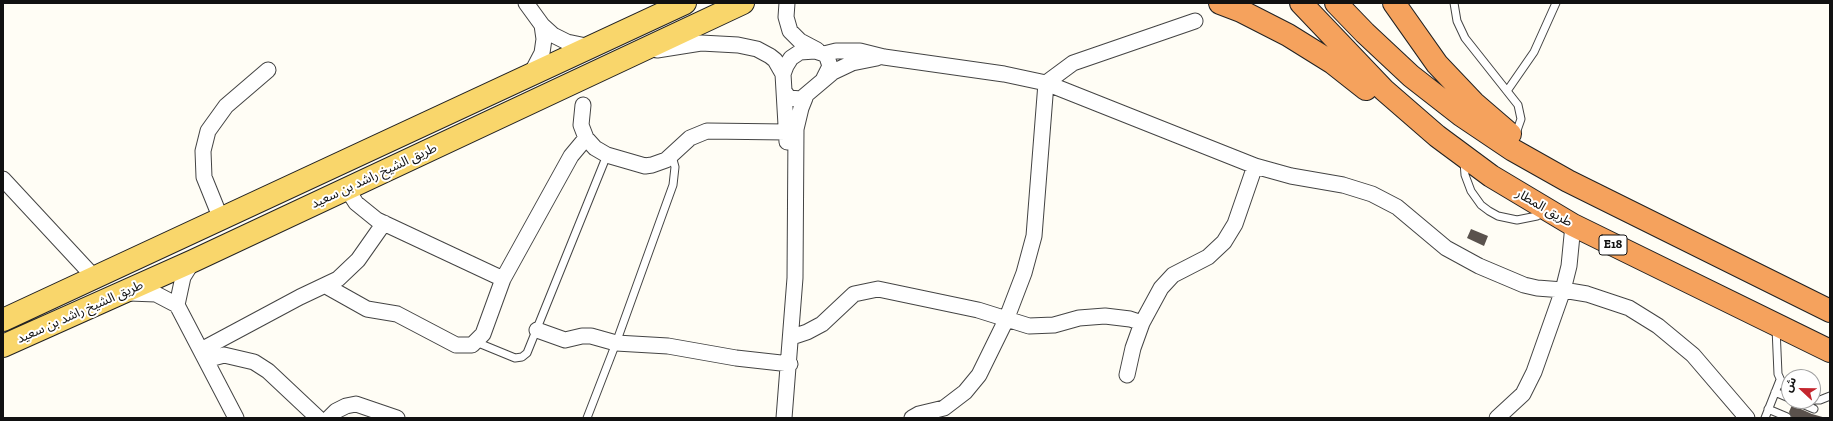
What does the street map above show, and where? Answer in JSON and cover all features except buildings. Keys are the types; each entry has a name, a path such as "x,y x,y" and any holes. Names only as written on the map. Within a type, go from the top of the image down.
{"highway":[{"path":"1220,3 1241,11 1288,35 1381,98 1410,114"},
{"name":"طريق المطار","path":"1301,3 1359,66 1410,114 1465,157 1546,210 1573,225 1830,351"},
{"path":"1336,3 1388,55 1442,100 1506,146 1568,181 1830,311"},
{"path":"1394,3 1421,43 1455,84 1514,138 1568,181"}],"main road":[{"name":"طريق الشيخ راشد بن سعيد","path":"3,320 685,3"},
{"name":"طريق الشيخ راشد بن سعيد","path":"3,346 193,261 743,3"}],"street":[{"path":"526,3 542,24 560,39 591,47"},
{"path":"784,418 792,337 796,250 794,194 796,129 805,98 824,78 830,66 827,57 800,41 790,31 786,17 787,3"},
{"path":"912,418 918,414 944,408 965,392 979,375 1006,320 1024,273 1034,236 1046,83 1073,63 1196,21"},
{"path":"529,76 542,53 544,39 542,24"},
{"path":"634,54 701,43 738,45 758,49 770,56 775,60 783,74"},
{"path":"794,194 786,132 783,74 788,62 795,54 805,50 822,53 836,51 860,51 884,57 1004,74 1046,83 1256,166 1291,176 1343,185 1372,194 1397,207 1441,244 1479,266 1524,285 1586,294 1629,308 1658,326 1693,356 1747,418"},
{"path":"824,78 852,63 884,57"},
{"path":"221,219 204,177 203,151 208,131 226,106 268,70"},
{"path":"784,91 793,99 805,98"},
{"path":"583,105 581,125 586,138 595,148 606,155 645,166 659,163 672,156 690,138 707,131 786,132"},
{"path":"326,286 366,309 397,314 456,345 466,346 476,342 485,329 504,279 571,156 586,138"},
{"path":"1127,375 1133,348 1142,322 1153,301 1167,281 1181,270 1208,257 1230,234 1256,166"},
{"path":"3,179 94,278"},
{"path":"347,189 363,209 384,223 504,279"},
{"path":"203,355 304,295 326,286 343,275 358,260 384,223"},
{"path":"1497,418 1523,394 1534,372 1564,290 1569,266 1573,225"},
{"path":"177,305 184,277 193,261"},
{"path":"792,337 815,329 847,299 854,294 870,289 886,289 978,310 1029,326 1042,327 1092,316 1118,317 1142,322"},
{"path":"123,293 156,294 177,305 236,418"},
{"path":"537,330 561,339 591,336 616,343 668,346 736,358 790,364"},
{"path":"203,355 224,355 254,362 268,371 318,418"},
{"path":"329,418 336,411 346,406 356,404 397,418"}],"lane":[{"path":"1454,3 1457,21 1465,38 1514,99 1520,112 1520,125 1514,138"},
{"path":"1507,91 1534,52 1556,3"},
{"path":"476,342 486,348 518,358 527,353 606,155"},
{"path":"587,418 616,343 672,185 675,167 672,156"},
{"path":"1465,157 1465,175 1471,192 1481,205 1489,211 1498,216 1517,220 1536,216 1546,210"},
{"path":"1765,418 1780,380 1778,374 1776,324"},
{"path":"1775,392 1781,395"},
{"path":"1768,409 1787,417"}]}
